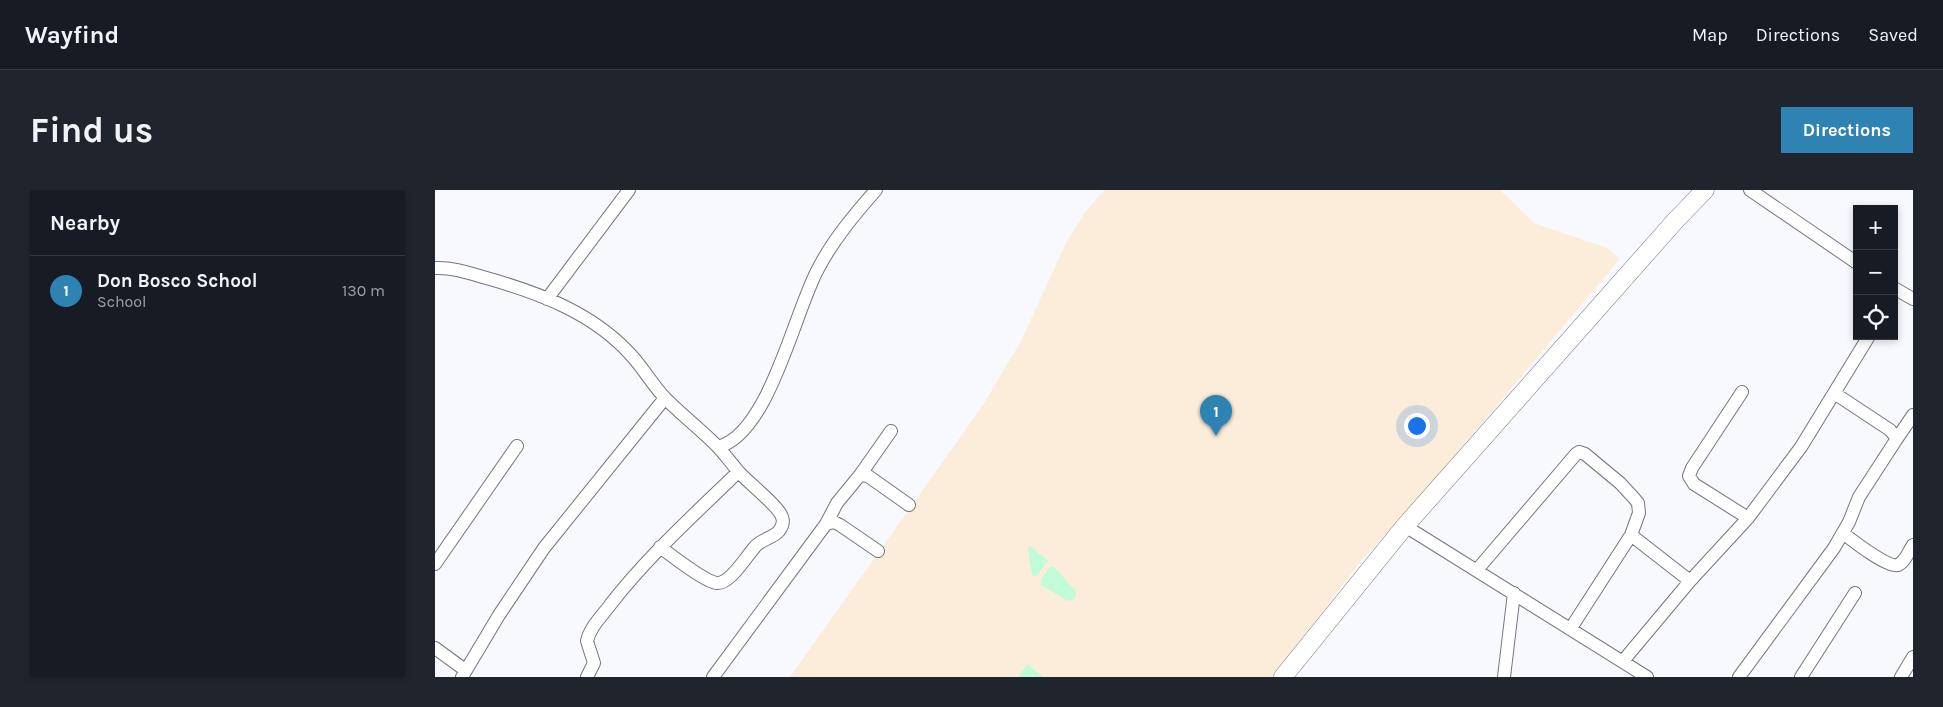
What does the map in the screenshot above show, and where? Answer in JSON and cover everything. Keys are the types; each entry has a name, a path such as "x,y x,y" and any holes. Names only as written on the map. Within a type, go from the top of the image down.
{"street":[{"path":"547,299 629,190"},
{"path":"717,447 725,445 740,434 767,397 787,348 802,303 817,270 848,222 876,190"},
{"path":"1283,677 1405,526 1669,228 1705,190"},
{"path":"1749,190 1853,260"},
{"path":"435,268 453,269 514,286 576,312 601,328 632,356 665,398 717,447 781,514 783,524 777,534 756,545 725,582 712,582 660,547"},
{"path":"1898,292 1913,299"},
{"path":"1623,661 1747,518 1801,447 1867,340"},
{"path":"1742,392 1692,468 1689,476 1694,484 1747,518"},
{"path":"1834,393 1890,430 1895,436 1895,440"},
{"path":"435,648 462,672 499,614 545,548 665,398"},
{"path":"1739,677 1843,534 1859,497 1913,415"},
{"path":"713,677 791,574 826,524 837,503 860,475 891,431"},
{"path":"435,564 517,446"},
{"path":"1477,570 1579,452 1585,454 1620,483 1638,503 1639,513 1631,535 1571,628"},
{"path":"587,677 594,663 587,641 589,635 622,589 660,547 739,472"},
{"path":"860,475 868,476 909,505"},
{"path":"826,524 834,522 840,525 878,551"},
{"path":"1405,526 1647,677"},
{"path":"1843,534 1881,560 1894,565 1898,565 1902,561 1913,545"},
{"path":"1631,535 1691,581"},
{"path":"1505,677 1513,593"},
{"path":"1801,677 1855,593"},
{"path":"1901,677 1913,657"}],"shaded area":[{"path":"1104,190 1500,190 1534,223 1607,248 1620,259 1444,468 1358,565 1273,677 790,677 983,405 1020,343 1067,241 1084,214"}],"green space":[{"path":"1030,546 1048,561 1036,577 1032,575 1028,548"},
{"path":"1050,567 1054,567 1075,590 1076,596 1073,600 1068,601 1041,585 1041,580"},
{"path":"1027,664 1043,677 1018,677"}],"place":[{"name":"Don Bosco School","path":"1216,436"}]}
